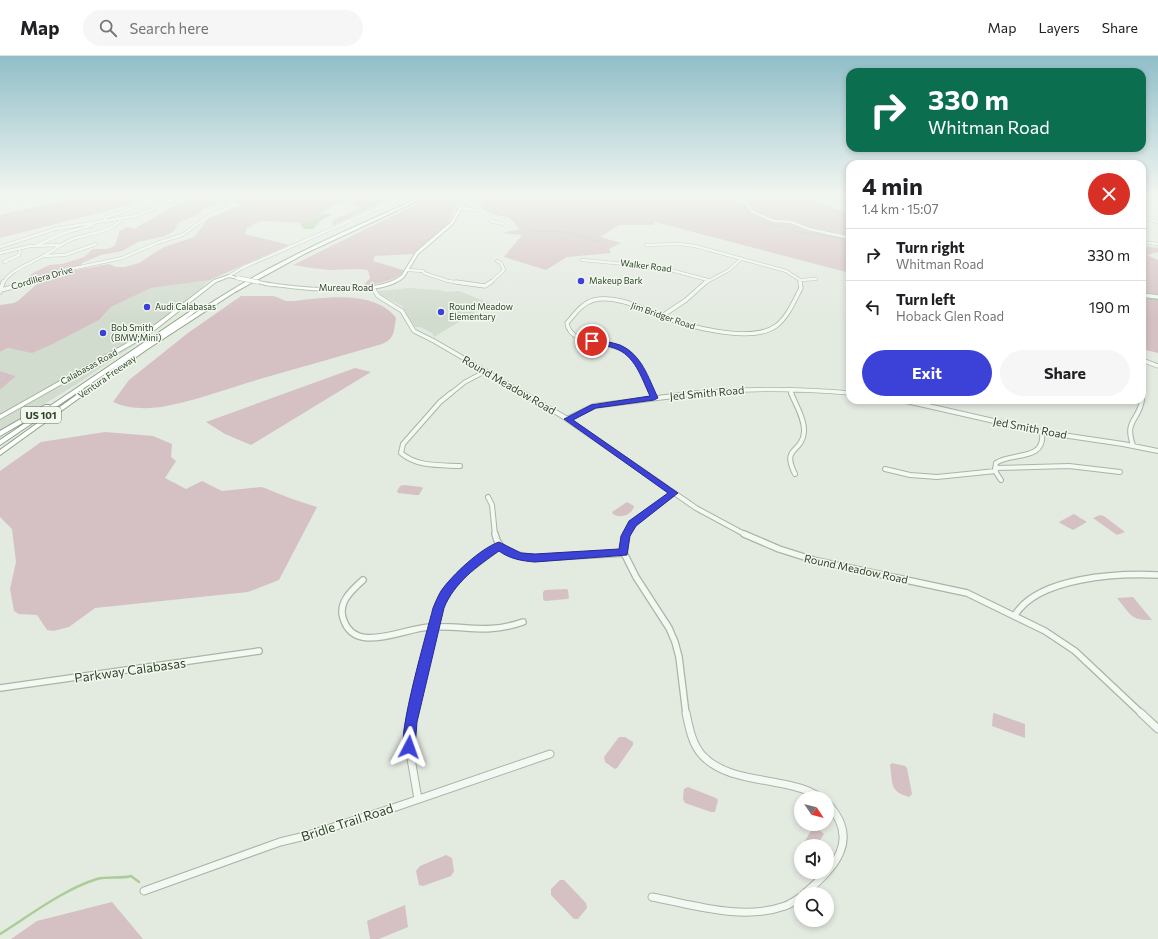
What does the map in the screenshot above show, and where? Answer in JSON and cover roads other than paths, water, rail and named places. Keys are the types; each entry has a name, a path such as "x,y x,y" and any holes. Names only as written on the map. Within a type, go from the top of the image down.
{"highway":[{"name":"Ventura Freeway","path":"0,443 196,309 249,277 332,236"},
{"name":"Ventura Freeway","path":"0,453 157,341 234,290 286,262 341,236"},
{"path":"0,434 64,395 82,386"}],"main road":[{"name":"Mureau Road","path":"229,276 294,287 373,288 402,278 408,270 414,256 437,236"},
{"name":"Calabasas Road","path":"0,418 145,335 208,285 221,278 229,276"}],"street":[{"path":"0,247 33,236"},
{"path":"35,246 55,236"},
{"path":"0,291 2,284 7,277 44,256 59,245 82,236"},
{"name":"Cordillera Drive","path":"0,291 28,284 66,270 113,261 178,236"},
{"name":"Calabasas Road","path":"229,276 242,268 315,236"},
{"path":"1146,242 1158,244"},
{"path":"44,256 65,255 96,244"},
{"path":"0,253 35,246 59,245"},
{"path":"646,245 690,245 786,271 800,280 816,279"},
{"path":"4,262 20,255 21,248"},
{"path":"662,316 686,300 708,280 726,272 741,259"},
{"name":"Walker Road","path":"582,260 660,266 708,280"},
{"path":"408,270 424,273 448,281 485,286 504,270 501,263 497,261"},
{"name":"Jim Bridger Road","path":"654,398 638,363 631,354 616,346 576,337 568,331 566,327 567,323 583,305 599,299 618,300 700,328 745,333 764,331 772,328 782,320 801,288 800,280"},
{"name":"Round Meadow Road","path":"373,288 378,296 402,311 414,332 432,340 568,419 674,493 724,525 787,552 847,569 954,590 982,599 1053,636 1075,651 1158,729"},
{"path":"1146,296 1158,297"},
{"path":"1146,362 1158,366"},
{"path":"460,466 413,462 402,453 403,444 444,398 465,382 486,371"},
{"name":"Jed Smith Road","path":"568,419 594,406 716,390 790,390 846,393"},
{"path":"790,390 804,427 804,434 789,458 789,464 795,474"},
{"name":"Jed Smith Road","path":"920,404 1042,432 1133,445 1158,451"},
{"path":"1133,445 1130,438 1130,423 1141,408 1142,404"},
{"path":"1001,480 995,469 996,463 1000,460 1038,450 1043,444 1042,432"},
{"path":"885,469 906,474 944,477 995,469 1069,466 1120,472"},
{"path":"674,493 632,524 625,536 624,552 676,643 688,721 692,737 700,753 709,762 726,770 807,791"},
{"path":"488,497 493,509 494,534 499,546 509,553 520,557 535,558 624,552"},
{"path":"418,799 408,736 438,608 444,595 454,582 481,558 499,546"},
{"path":"1015,615 1020,606 1032,597 1071,582 1092,576 1118,574 1158,575"},
{"path":"363,580 345,599 341,614 347,628 352,633 366,639 374,639 419,628 434,627 488,630 502,629 524,622"},
{"name":"Parkway Calabasas","path":"0,688 259,650"},
{"name":"Bridle Trail Road","path":"144,891 280,842 305,836 550,754"},
{"path":"811,887 826,873 840,856 843,846 843,833 840,822 834,812"},
{"path":"652,897 730,911 748,912 782,907 794,901"}],"waterway":[{"path":"581,236 602,242"},
{"path":"827,236 846,239"},
{"path":"1146,299 1158,300"},
{"path":"0,934 59,896 85,883 101,878 131,876 139,882"}],"place":[{"name":"Makeup Bark","path":"581,281"},
{"name":"Audi Calabasas","path":"147,307"},
{"name":"Round Meadow Elementary","path":"441,312"},
{"name":"Bob Smith (BMW;Mini)","path":"103,333"}]}
